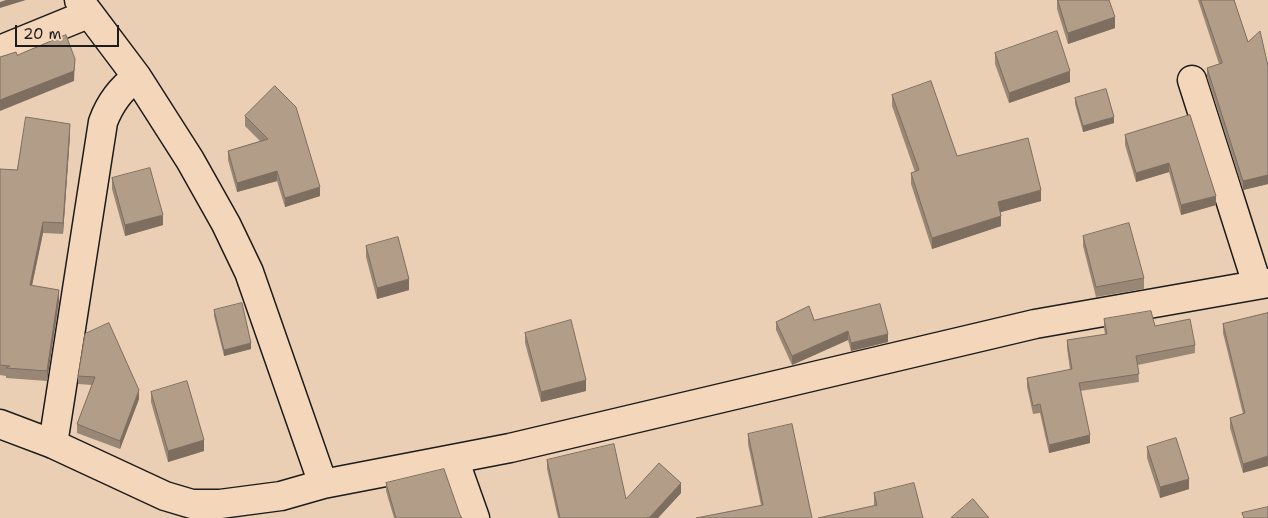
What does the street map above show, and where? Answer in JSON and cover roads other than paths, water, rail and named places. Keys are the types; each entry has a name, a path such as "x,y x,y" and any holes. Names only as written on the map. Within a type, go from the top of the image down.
{"street":[{"path":"0,50 84,7 137,77 190,160 226,224 249,272 322,484"},
{"path":"53,444 103,122 108,107 123,87 137,77"},
{"path":"0,424 53,444 165,496 192,504 220,504 282,496 322,484 520,445 1035,324 1263,284 1192,80"},
{"path":"454,459 475,518"}]}
